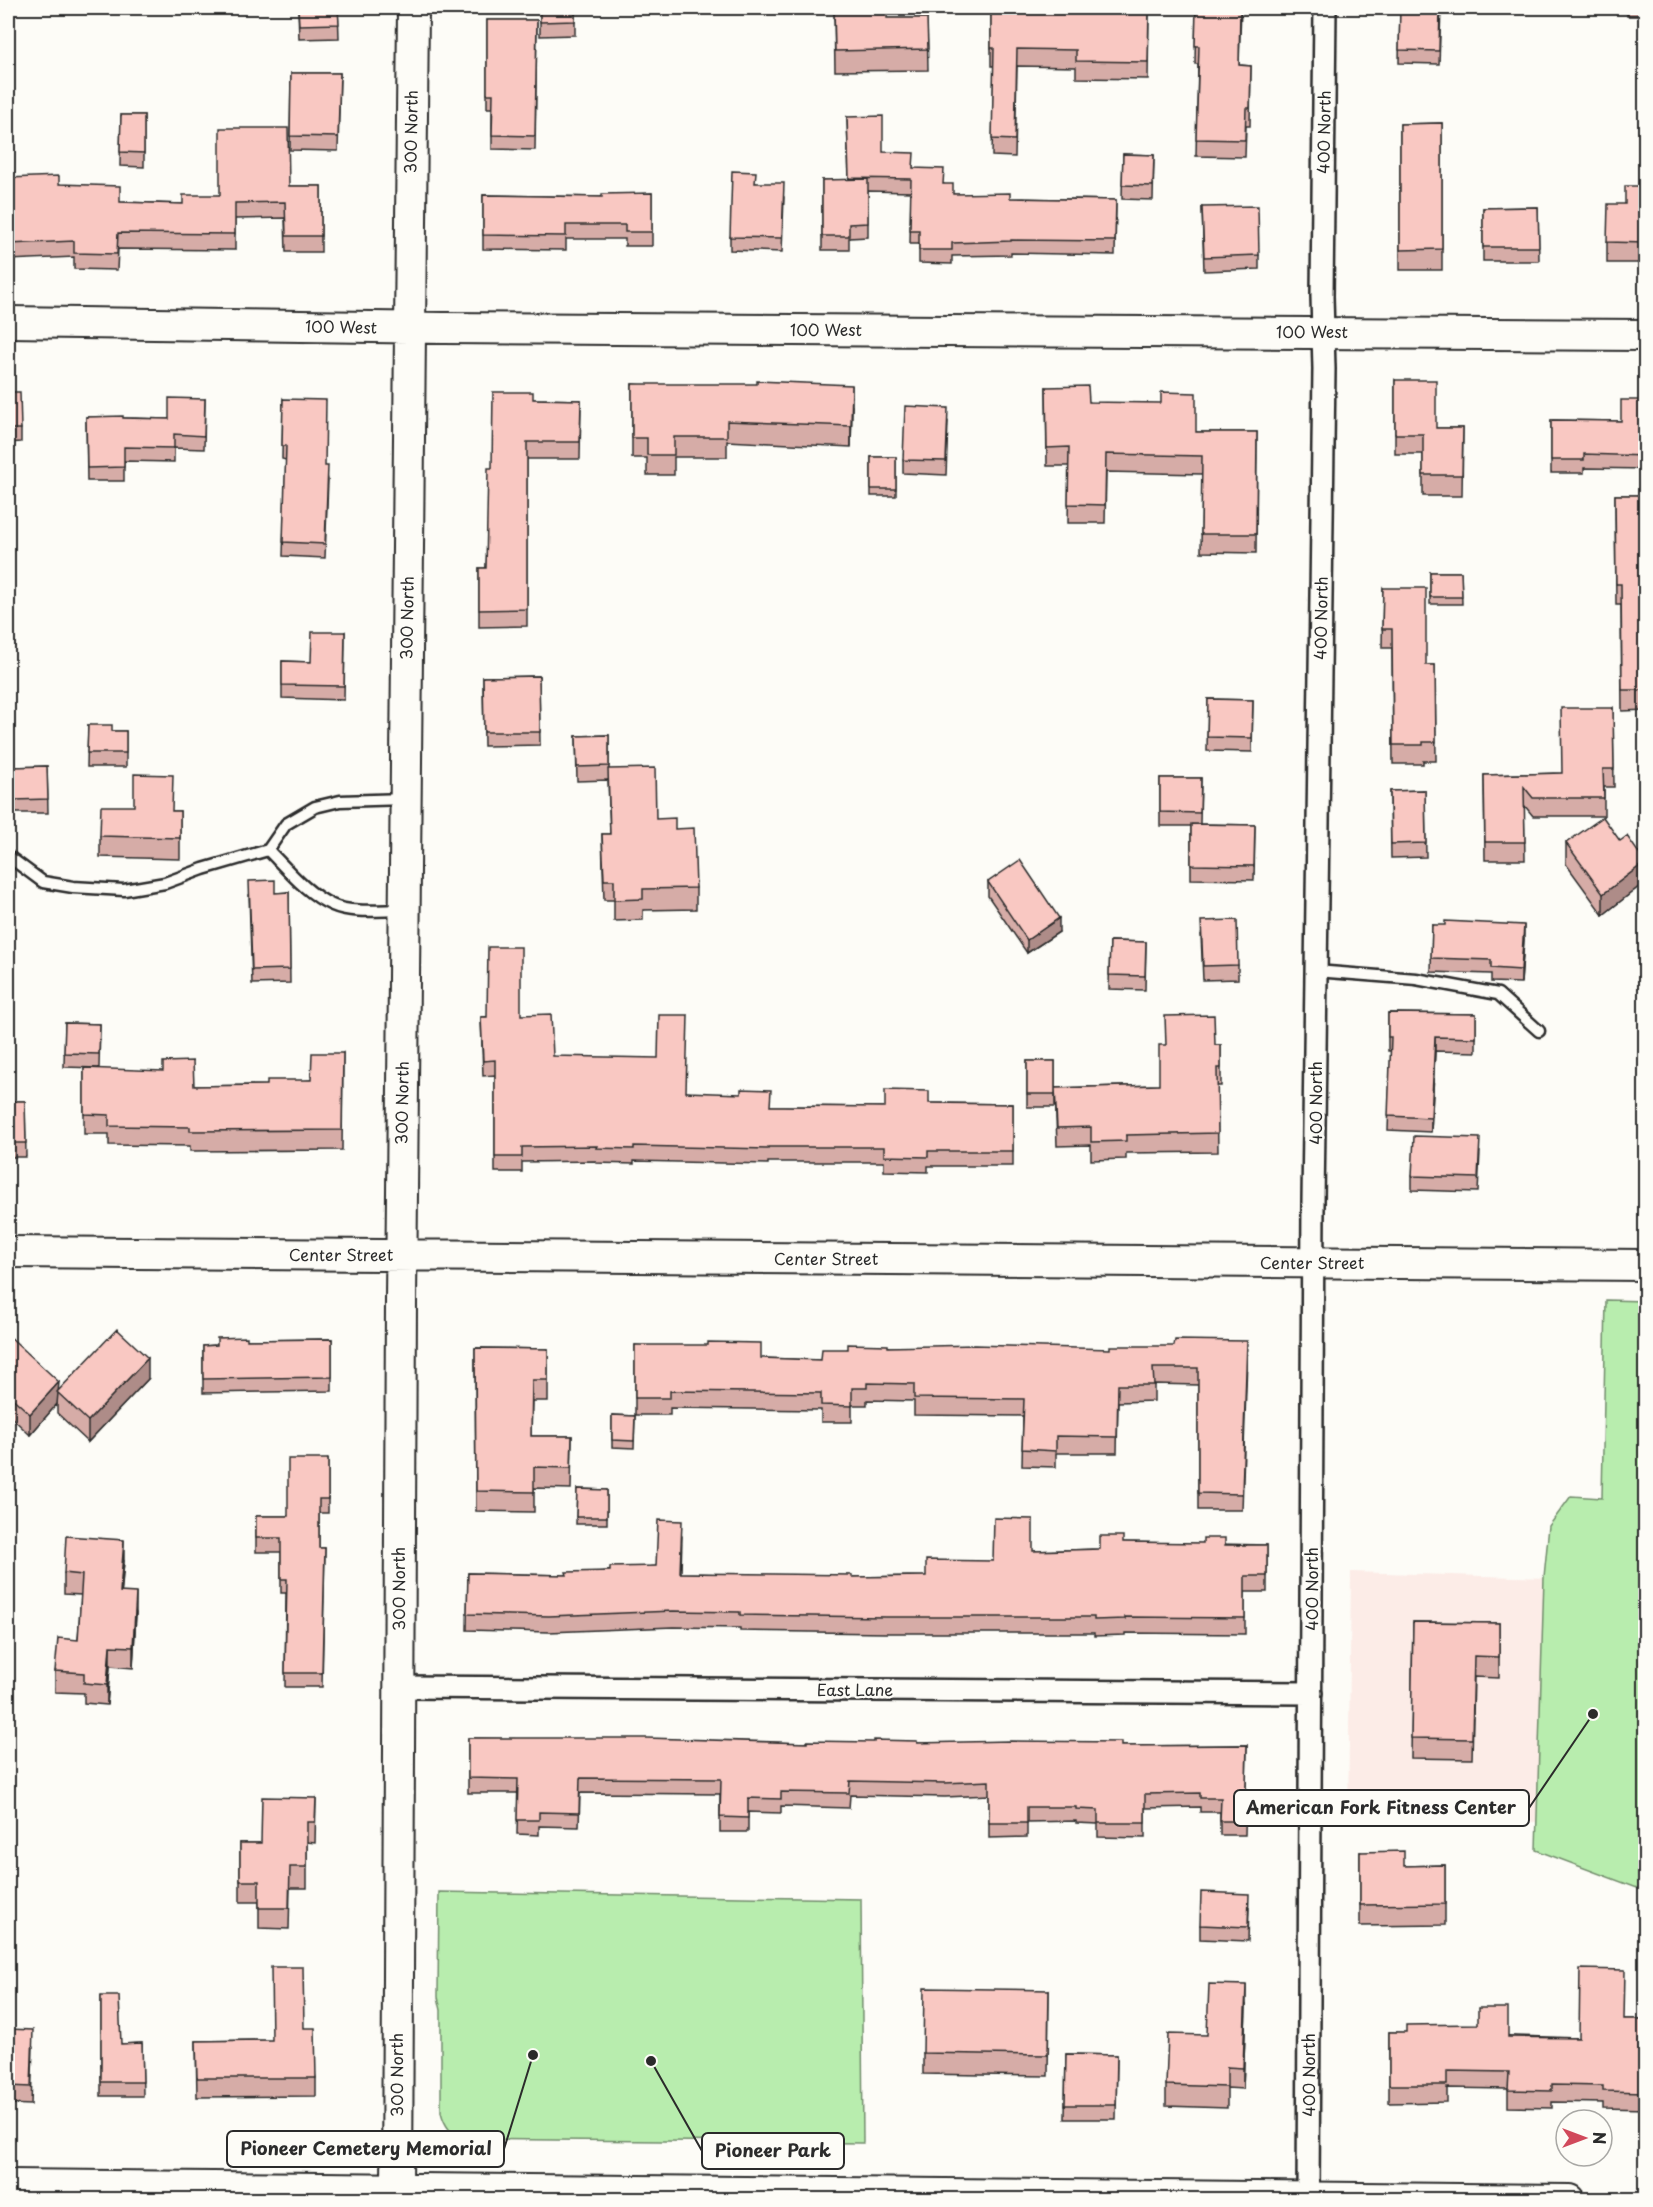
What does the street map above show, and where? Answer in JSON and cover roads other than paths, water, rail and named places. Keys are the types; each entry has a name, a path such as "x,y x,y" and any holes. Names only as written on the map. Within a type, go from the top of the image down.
{"street":[{"name":"300 North","path":"396,2194 401,1256 413,8"},
{"name":"400 North","path":"1308,2198 1325,8"},
{"name":"100 West","path":"8,322 409,328 1646,334"},
{"name":"Center Street","path":"8,1252 1646,1265"},
{"name":"East Lane","path":"399,1687 1311,1693"},
{"path":"8,2185 396,2194 1570,2199"}],"lane":[{"path":"8,856 44,882 73,887 124,890 165,884 203,869 268,850 286,824 315,807 340,801 405,800"},
{"path":"268,850 312,892 333,906 404,910"},
{"path":"1316,971 1416,979 1498,994 1539,1031"}],"place":[{"name":"American Fork Fitness Center","path":"1593,1714"},
{"name":"Pioneer Cemetery Memorial","path":"533,2055"},
{"name":"Pioneer Park","path":"651,2061"}]}
